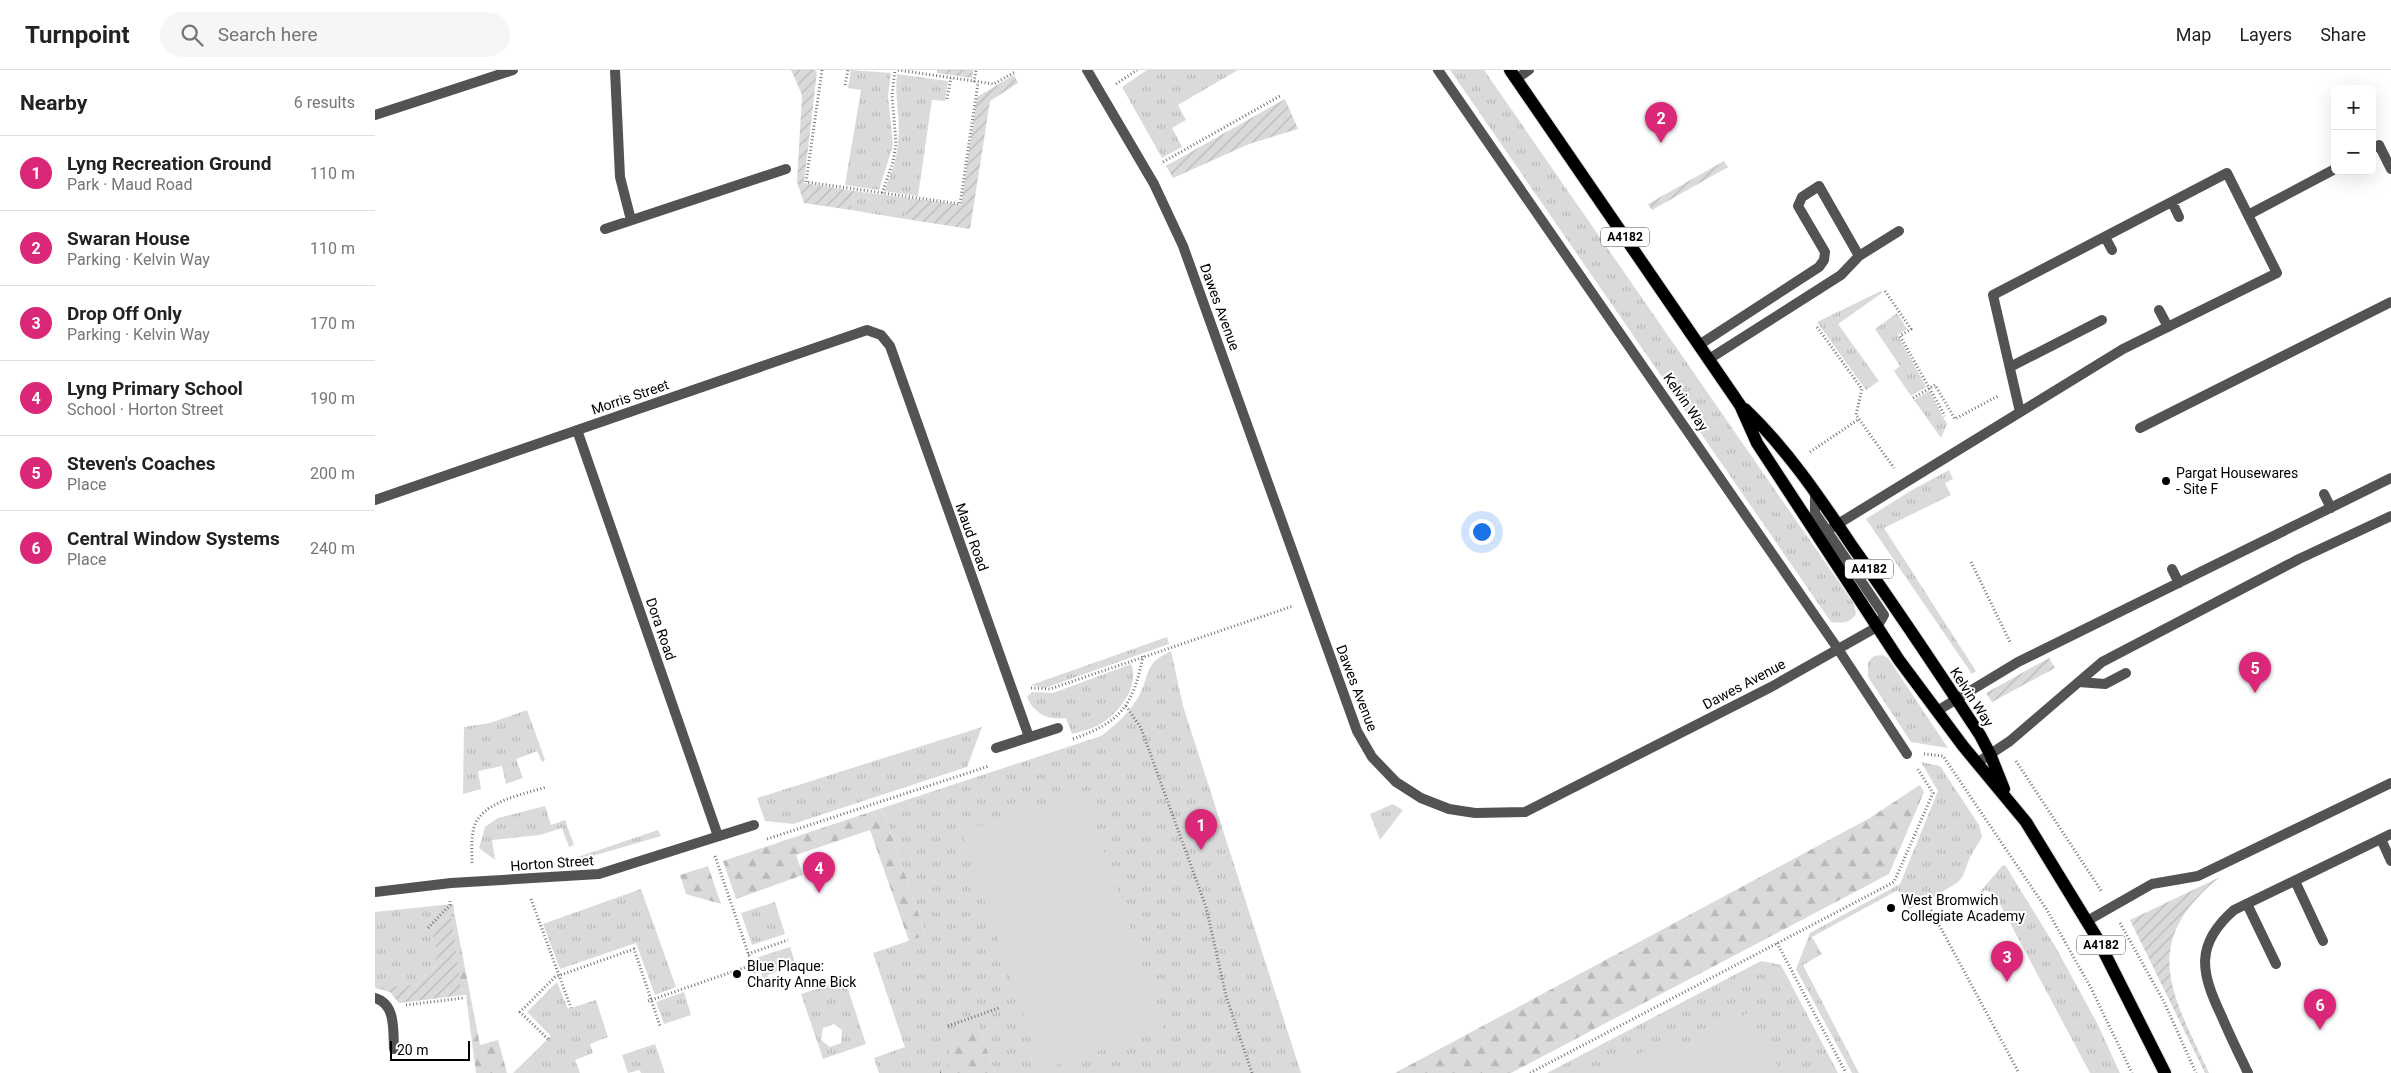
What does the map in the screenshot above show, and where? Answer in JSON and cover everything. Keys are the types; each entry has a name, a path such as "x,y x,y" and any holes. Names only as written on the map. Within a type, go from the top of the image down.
{"main road":[{"name":"Kelvin Way","path":"1513,75 1740,405 1757,443 1828,530 1956,698 1990,754 2006,796"},
{"name":"Kelvin Way","path":"1740,405 1770,433 1815,493 1828,530 1877,627 1937,711 2025,822 2087,921 2165,1073"}],"street":[{"path":"375,115 513,70"},
{"path":"615,70 620,177 631,220"},
{"name":"Dawes Avenue","path":"1087,70 1154,184 1183,246 1357,731 1372,757 1396,782 1418,796 1449,809 1475,814 1525,812 1771,686 1877,627"},
{"name":"Kelvin Way","path":"1438,70 1838,649 1907,754"},
{"path":"1513,75 1529,70"},
{"path":"2376,147 2379,145 2391,167"},
{"path":"605,229 786,169"},
{"path":"2248,215 2331,171"},
{"path":"1828,530 2123,349 2277,273 2227,173 1993,295 2020,412"},
{"path":"1699,345 1819,267 1824,260 1825,252 1798,206 1802,198 1819,186 1859,256"},
{"path":"2171,202 2179,217"},
{"path":"1709,359 1841,275 1859,256 1899,231"},
{"path":"2105,237 2111,250"},
{"path":"2140,428 2265,372 2391,302"},
{"path":"2159,310 2168,327"},
{"path":"2010,367 2102,320"},
{"name":"Morris Street","path":"375,500 857,332 867,330 881,335 890,346"},
{"name":"Maud Road","path":"890,346 1029,737"},
{"name":"Dora Road","path":"577,430 718,836"},
{"path":"1937,711 2018,662 2391,478"},
{"path":"2324,494 2331,508"},
{"path":"1977,763 2005,744 2110,658 2299,559 2391,516"},
{"path":"2172,569 2179,583"},
{"path":"2079,682 2105,684 2126,673"},
{"path":"996,748 1058,728"},
{"path":"2087,921 2152,884 2198,876 2384,784"},
{"name":"Horton Street","path":"375,892 472,882 599,874 755,825"},
{"path":"2248,1073 2210,992 2205,975 2204,956 2210,937 2221,922 2234,910 2391,834"},
{"path":"2381,839 2391,861"},
{"path":"2295,881 2323,942"},
{"path":"2247,904 2276,964"},
{"path":"375,998 382,1000 389,1007 392,1017 394,1048"}],"path":[{"path":"822,70 806,182 960,204 976,70"},
{"path":"845,85 848,70"},
{"path":"882,193 893,162 896,144 892,95 896,70 994,84 1015,72"},
{"path":"1005,70 1009,76"},
{"path":"1114,85 1137,70"},
{"path":"947,99 951,78"},
{"path":"1159,165 1280,96"},
{"path":"1885,291 1911,328 1900,336 1945,416"},
{"path":"1817,327 1862,390 1856,415 1895,469"},
{"path":"1808,454 1859,419"},
{"path":"1028,688 1050,690 1143,656 1310,600"},
{"path":"1071,739 1099,730 1123,713 1139,679 1143,656"},
{"path":"1126,706 1141,728 1206,907 1226,996 1252,1073"},
{"path":"2005,744 2055,817 2112,907 2164,1002 2196,1073"},
{"path":"1530,1073 1893,882 1933,793 1907,754"},
{"path":"1907,754 1943,756 2047,910 2091,988 2132,1073"},
{"path":"766,839 999,763"},
{"path":"472,882 473,831 477,819 487,810 502,802 546,787"},
{"path":"715,856 758,982"},
{"path":"531,899 571,1008"},
{"path":"428,928 450,905 449,901"},
{"path":"1931,910 2019,1073"},
{"path":"749,954 788,940"},
{"path":"1777,943 1845,1073"},
{"path":"548,1039 520,1012 559,976 634,949 660,1026"},
{"path":"650,1000 752,965"},
{"path":"402,1006 463,998"},
{"path":"949,1026 999,1008"}],"green space":[{"path":"791,70 815,70 817,72 804,183 854,191 851,210 804,203 797,182 802,95"},
{"path":"851,70 891,73 888,96 893,145 879,190 845,185 861,90 848,88"},
{"path":"937,70 973,70 972,78 937,73"},
{"path":"1147,70 1238,70 1178,105 1186,120 1172,128 1182,147 1162,158 1122,87"},
{"path":"1450,70 1484,70 1854,604 1856,614 1851,620 1842,623 1831,622"},
{"path":"897,74 948,81 945,101 932,100 918,196 884,191 893,167 899,134 896,92"},
{"path":"1014,75 1018,83 990,101 970,229 905,219 908,198 961,205 977,97"},
{"path":"1285,99 1298,129 1249,144 1173,178 1166,166"},
{"path":"1724,161 1728,167 1652,210 1648,204"},
{"path":"854,191 908,198 905,219 851,210"},
{"path":"1881,291 1882,293 1838,324 1879,381 1866,390 1817,322"},
{"path":"1897,313 1907,329 1898,335 1926,387 1911,396 1894,371 1900,366 1875,329"},
{"path":"1929,391 1947,424 1941,438 1914,400"},
{"path":"1949,470 1953,479 1945,483 1951,495 1884,528 1976,671 1972,674 1866,519 1912,490"},
{"path":"1167,637 1169,644 1045,688 1031,685"},
{"path":"1171,651 1183,706 1301,1073 995,1073 978,1024 947,1073 879,1073 874,1058 905,1047 873,953 926,935 882,808 1101,736 1122,718 1135,702 1143,688 1149,670 1156,660"},
{"path":"1882,655 1888,658 1948,748 1911,742 1868,677 1868,662 1874,656"},
{"path":"2049,658 2055,668 1992,702 1986,693"},
{"path":"1131,664 1133,681 1127,697 1109,718 1087,730 1072,734 1066,718 1053,718 1043,715 1034,708 1027,697 1032,692 1053,693"},
{"path":"527,710 545,760 542,762 537,751 516,759 523,778 506,784 502,766 478,771 481,789 463,794 464,727 490,723"},
{"path":"982,727 967,767 793,824 765,821 757,798"},
{"path":"1921,762 1940,766 1979,825 1982,837 1970,857 1963,876 1958,882 1936,896 1909,909 1898,890 1812,937 1822,954 1803,965 1859,1073 1852,1073 1796,969 1810,933 1900,884 1938,791"},
{"path":"1920,785 1924,792 1889,874 1511,1073 1395,1073 1868,819"},
{"path":"1084,791 1164,1029 1042,1070 961,832"},
{"path":"1393,804 1403,810 1380,840 1370,814"},
{"path":"545,806 551,825 565,820 574,845 569,847 562,828 540,835 492,840 495,860 479,848 485,827 498,818"},
{"path":"882,808 926,935 909,941 870,830 796,855 803,875 736,899 723,861"},
{"path":"658,830 661,836 586,858 578,857"},
{"path":"2005,865 2055,946 2097,1023 2120,1073 2090,1073 1994,893 1984,890 1979,908 1979,893 2002,866"},
{"path":"708,866 721,904 686,894 680,875"},
{"path":"2220,877 2194,901 2178,924 2171,947 2170,970 2175,994 2209,1073 2205,1073 2130,920"},
{"path":"641,889 676,987 655,995 636,943 560,969 543,924"},
{"path":"775,902 785,934 752,945 741,913"},
{"path":"453,904 454,912 451,915 462,995 399,1003 390,992 375,988 375,912"},
{"path":"453,904 454,912 451,915 462,995 399,1003 390,992 378,988 413,985 422,982 428,977 433,971 436,956 436,948 431,932"},
{"path":"454,912 480,1045 498,1040 507,1073 476,1073 466,995 462,995 451,915"},
{"path":"790,947 796,965 767,975 768,979 764,980 756,958"},
{"path":"1761,961 1781,965 1838,1073 1547,1073"},
{"path":"845,980 866,1044 823,1059 801,994","holes":["834,1024 842,1030 841,1043 830,1047 821,1040 823,1028"]},
{"path":"557,982 568,1009 596,1000 608,1037 590,1044 593,1053 575,1060 580,1073 513,1073 551,1036 527,1012"},
{"path":"684,992 691,1015 664,1024 656,1002"},
{"path":"1750,1012 1781,1073 1598,1073 1655,1046 1678,1042 1693,1042"},
{"path":"978,1024 995,1073 947,1073 951,1033"},
{"path":"655,1044 665,1073 641,1073 640,1070 628,1073 622,1055"}],"place":[{"name":"Swaran House","path":"1661,143"},
{"name":"Pargat Housewares - Site F","path":"2166,481"},
{"name":"Steven's Coaches","path":"2255,693"},
{"name":"Lyng Recreation Ground","path":"1201,850"},
{"name":"Lyng Primary School","path":"819,893"},
{"name":"West Bromwich Collegiate Academy","path":"1891,908"},
{"name":"Blue Plaque: Charity Anne Bick","path":"737,974"},
{"name":"Drop Off Only","path":"2007,982"},
{"name":"Central Window Systems","path":"2320,1030"}]}
